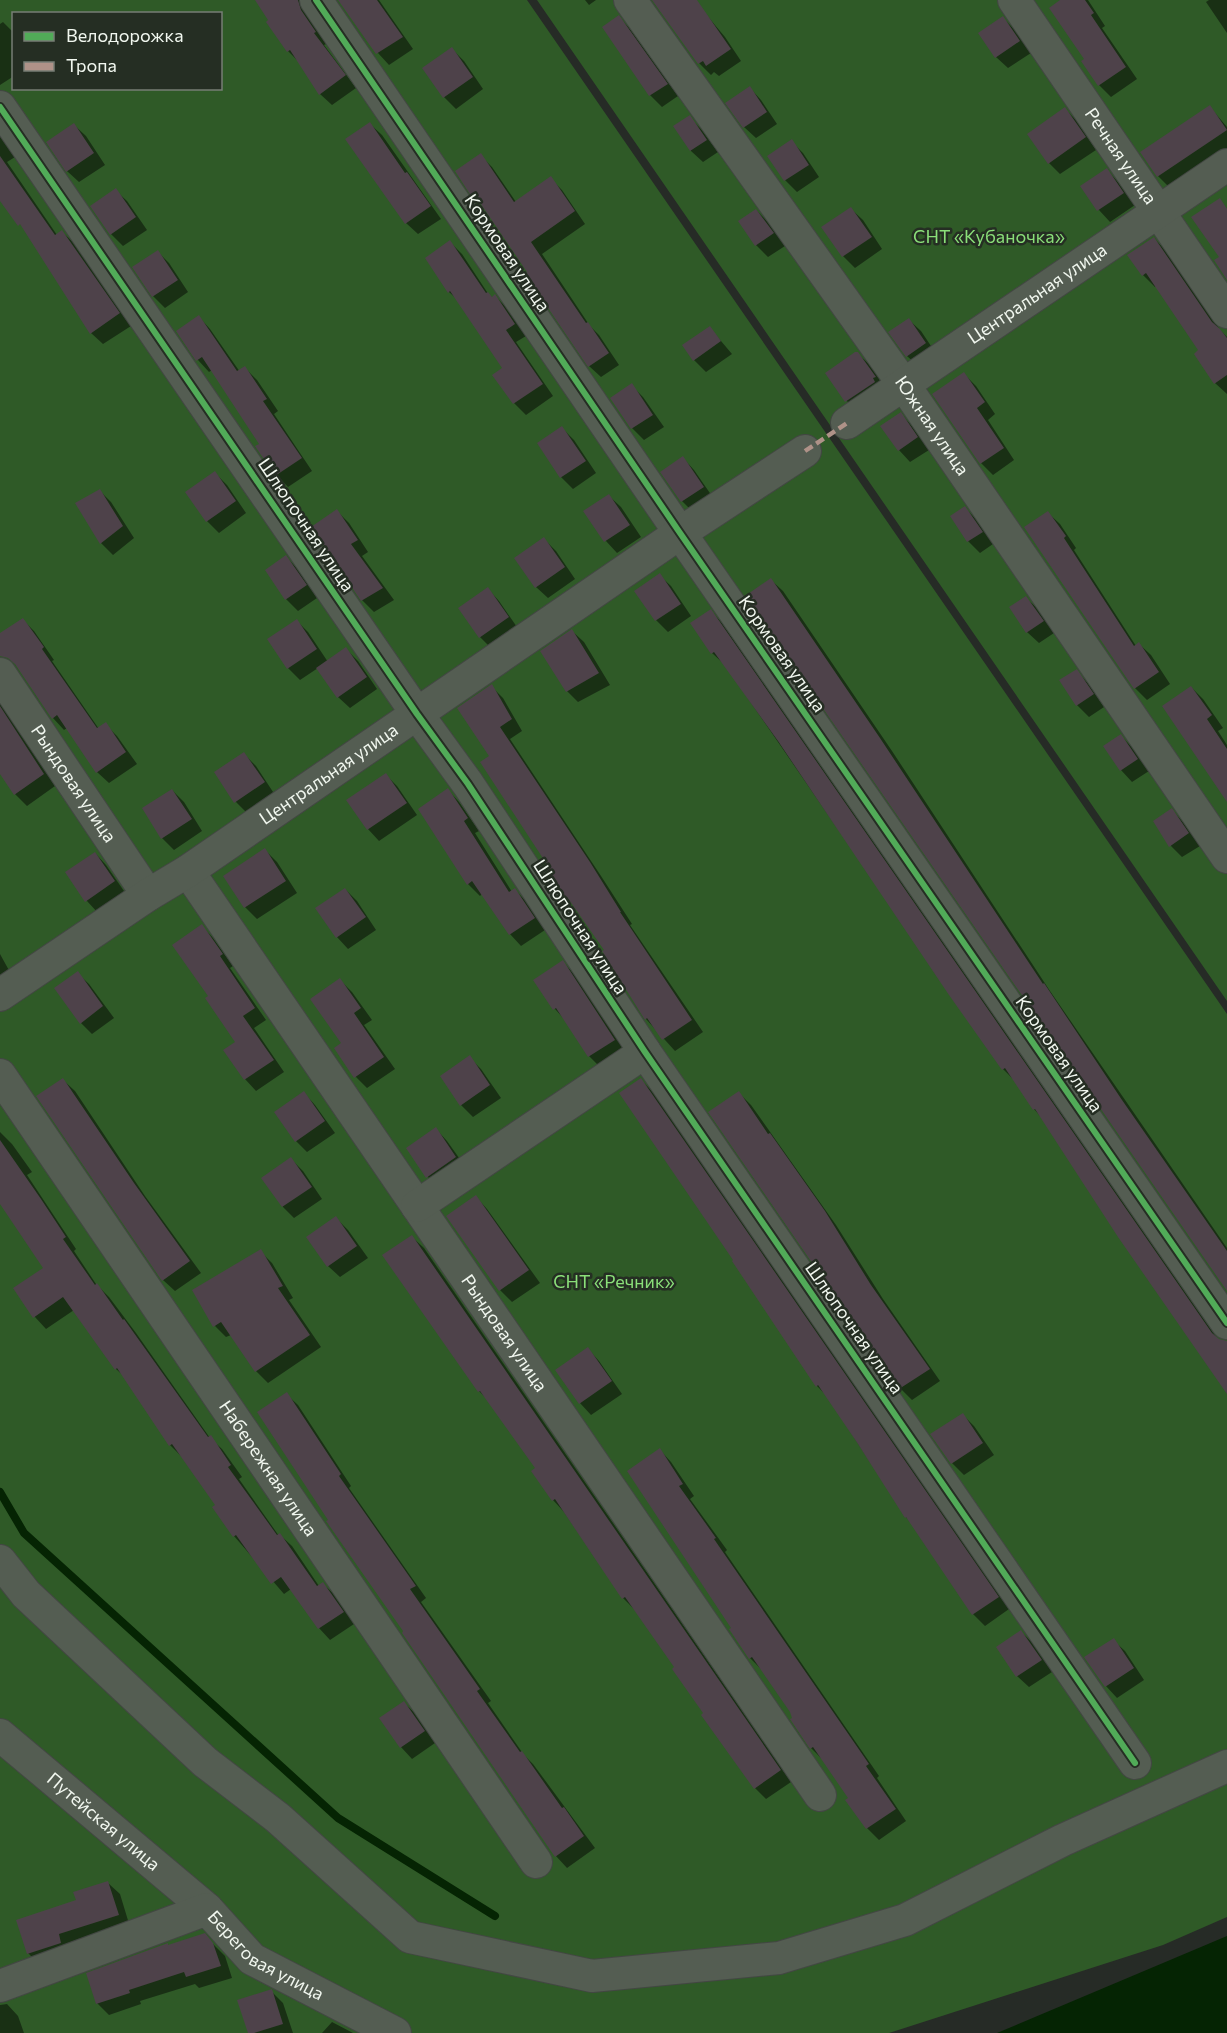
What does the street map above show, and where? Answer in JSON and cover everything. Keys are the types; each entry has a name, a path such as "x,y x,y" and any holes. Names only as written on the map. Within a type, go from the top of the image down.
{"street":[{"name":"Кормовая улица","path":"316,0 680,533 1227,1323"},
{"name":"Южная улица","path":"630,0 904,385 1227,857"},
{"name":"Речная улица","path":"1014,0 1227,312"},
{"name":"Шлюпочная улица","path":"0,107 417,714 468,784 645,1052 1135,1763"},
{"name":"Центральная улица","path":"847,423 1227,165"},
{"name":"Центральная улица","path":"0,995 148,895 188,871 680,533 805,451"},
{"name":"Рындовая улица","path":"0,674 148,895"},
{"name":"Рындовая улица","path":"188,871 820,1795"},
{"path":"417,1206 645,1052"},
{"name":"Набережная улица","path":"0,1075 536,1862"},
{"path":"0,1561 26,1594 205,1762 278,1818 410,1937 592,1976 779,1958 905,1920 1063,1840 1227,1766"},
{"name":"Путейская улица","path":"3,1740 207,1910"},
{"name":"Береговая улица","path":"0,1986 207,1910 252,1959 395,2033"}],"green space":[{"name":"СНТ «Речник»","path":"0,0 527,0 1227,1014 1227,1917 1163,1945 889,2033 0,2033"},
{"name":"СНТ «Кубаночка»","path":"537,0 1227,0 1227,1001"}],"shaded area":[{"path":"1227,1936 1227,2033 997,2033"}],"building":[{"path":"255,0 298,0 301,10 316,32 314,33 346,75 319,95 290,50 287,52 266,22 268,20"},
{"path":"338,0 377,0 403,37 376,54"},
{"path":"652,0 697,0 731,49 706,66 703,61 698,64"},
{"path":"1060,0 1085,0 1094,13 1091,15 1126,67 1098,86 1081,61 1084,59 1049,8"},
{"path":"619,15 668,84 649,96 602,27"},
{"path":"1003,16 1020,41 995,58 978,33"},
{"path":"452,47 473,77 443,98 422,68"},
{"path":"750,86 767,112 743,128 725,103"},
{"path":"1210,105 1227,130 1157,177 1140,152"},
{"path":"1065,107 1086,137 1048,164 1027,134"},
{"path":"690,115 707,140 690,151 673,126"},
{"path":"370,122 431,206 405,224 345,139"},
{"path":"74,123 94,153 66,172 46,142"},
{"path":"792,139 809,165 784,181 767,156"},
{"path":"481,153 514,202 551,176 575,211 531,242 609,353 588,367 525,274 527,272 474,194 471,196 455,171"},
{"path":"0,156 55,235 62,230 120,313 90,334 20,224 18,226 0,201"},
{"path":"1107,168 1124,193 1097,211 1080,186"},
{"path":"116,188 136,217 110,235 90,206"},
{"path":"1220,198 1227,209 1227,280 1214,260 1219,257 1191,217"},
{"path":"851,207 872,237 842,257 821,227"},
{"path":"756,209 774,233 755,246 738,221"},
{"path":"1154,237 1212,322 1227,338 1227,375 1214,384 1194,354 1198,350 1146,273 1142,276 1127,255"},
{"path":"450,240 486,293 488,292 492,297 495,294 515,324 506,330 543,384 513,404 492,375 502,368 425,258"},
{"path":"158,250 178,280 152,297 132,267"},
{"path":"199,315 237,371 245,366 267,399 263,401 302,458 275,476 255,446 259,444 202,357 196,361 176,331"},
{"path":"909,318 926,343 906,357 888,332"},
{"path":"710,326 721,341 693,361 682,345"},
{"path":"858,352 876,377 873,378 875,382 845,402 825,373"},
{"path":"964,372 985,402 977,408 1004,448 980,464 932,394"},
{"path":"632,383 653,415 631,429 610,398"},
{"path":"901,412 918,437 898,451 880,426"},
{"path":"562,426 586,461 560,478 537,443"},
{"path":"683,456 704,487 681,502 660,472"},
{"path":"215,471 236,501 206,522 185,492"},
{"path":"100,489 123,526 100,544 75,503"},
{"path":"609,494 630,525 604,542 583,511"},
{"path":"965,506 983,532 967,542 950,516"},
{"path":"337,509 358,540 351,544 383,588 361,601 311,527"},
{"path":"1048,511 1134,646 1139,642 1159,672 1134,689 1024,527"},
{"path":"544,537 565,567 535,588 514,558"},
{"path":"286,555 307,585 285,600 265,570"},
{"path":"660,573 681,604 655,621 634,591"},
{"path":"771,578 1043,984 1227,1251 1227,1291 745,596"},
{"path":"488,587 509,617 479,638 458,608"},
{"path":"1026,596 1044,621 1026,633 1009,607"},
{"path":"711,609 1212,1333 1219,1339 1227,1341 1227,1394 1118,1237 1035,1109 1033,1110 1005,1068 1002,1070 778,741 714,652 711,654 690,623"},
{"path":"23,618 97,728 106,722 126,752 96,773 57,715 52,719 15,664 8,658 0,656 0,633"},
{"path":"297,619 317,649 287,669 267,639"},
{"path":"572,629 599,673 566,692 540,651"},
{"path":"346,647 367,677 337,698 316,668"},
{"path":"1077,669 1094,694 1076,706 1059,680"},
{"path":"492,684 512,719 500,727 692,1020 662,1040 647,1018 645,1020 602,951 604,950 545,868 548,866 480,762 489,756 457,708"},
{"path":"1191,686 1212,715 1207,719 1227,749 1227,802 1162,706"},
{"path":"0,706 44,774 14,795 0,774"},
{"path":"1121,734 1138,759 1120,771 1103,746"},
{"path":"244,752 265,782 234,803 214,772"},
{"path":"386,773 407,803 367,830 346,800"},
{"path":"448,788 468,818 464,821 509,892 515,888 535,918 509,935 472,881 467,885 418,809"},
{"path":"172,789 192,819 161,839 142,808"},
{"path":"1172,808 1189,833 1169,847 1153,821"},
{"path":"265,848 286,881 244,908 223,876"},
{"path":"95,852 115,881 85,902 65,872"},
{"path":"345,888 366,917 336,938 315,908"},
{"path":"202,924 223,954 220,956 255,1008 243,1016 274,1060 244,1080 223,1050 235,1042 205,998 208,996 172,945"},
{"path":"563,960 615,1040 588,1057 556,1008 553,1010 533,980"},
{"path":"78,971 103,1006 80,1024 54,988"},
{"path":"340,978 361,1008 354,1013 384,1057 354,1078 334,1048 341,1043 310,999"},
{"path":"470,1055 490,1085 460,1106 440,1076"},
{"path":"63,1078 190,1261 162,1281 36,1096"},
{"path":"641,1078 999,1597 972,1615 619,1093"},
{"path":"304,1091 325,1121 295,1142 274,1112"},
{"path":"739,1091 825,1211 871,1285 930,1369 899,1389 708,1112"},
{"path":"436,1127 456,1157 426,1178 406,1148"},
{"path":"0,1140 66,1237 63,1239 95,1285 97,1283 124,1319 208,1437 211,1435 231,1465 228,1467 277,1535 280,1533 317,1586 323,1582 344,1612 318,1629 281,1577 271,1584 236,1535 233,1537 212,1507 215,1505 172,1444 169,1446 117,1368 115,1370 63,1297 33,1318 13,1288 43,1268 0,1204"},
{"path":"291,1157 312,1187 282,1207 261,1178"},
{"path":"476,1195 529,1270 499,1291 446,1216"},
{"path":"336,1216 357,1246 327,1267 306,1237"},
{"path":"412,1235 781,1770 754,1789 701,1715 703,1713 672,1669 674,1667 625,1597 622,1599 555,1499 552,1501 531,1471 535,1468 480,1391 478,1392 382,1255"},
{"path":"261,1249 283,1286 278,1288 310,1335 255,1372 221,1322 213,1327 192,1290"},
{"path":"588,1347 612,1381 579,1404 555,1370"},
{"path":"287,1392 341,1474 339,1476 416,1586 410,1589 480,1689 477,1691 584,1836 555,1857 326,1521 328,1520 257,1412"},
{"path":"963,1413 983,1443 951,1464 930,1434"},
{"path":"660,1448 683,1484 679,1486 869,1764 866,1766 896,1809 866,1829 845,1800 848,1798 813,1747 810,1749 790,1719 792,1718 790,1712 752,1657 749,1659 627,1471"},
{"path":"1021,1630 1042,1660 1016,1677 996,1647"},
{"path":"1114,1638 1134,1668 1105,1687 1084,1657"},
{"path":"404,1701 425,1731 400,1748 379,1718"},
{"path":"108,1881 119,1915 59,1934 61,1943 27,1954 16,1920 76,1900 73,1892"},
{"path":"205,1933 213,1943 221,1966 186,1977 184,1972 129,1990 130,1993 96,2004 86,1973 168,1943 168,1945"},
{"path":"272,1989 283,2024 248,2033 237,2000"}],"waterway":[{"path":"0,1492 24,1533 338,1818 495,1916"}],"marked path":[{"path":"805,451 847,423"}],"cycle path":[{"path":"316,0 680,533 1227,1323"},
{"path":"0,107 417,714 468,784 645,1052 1135,1763"}]}
